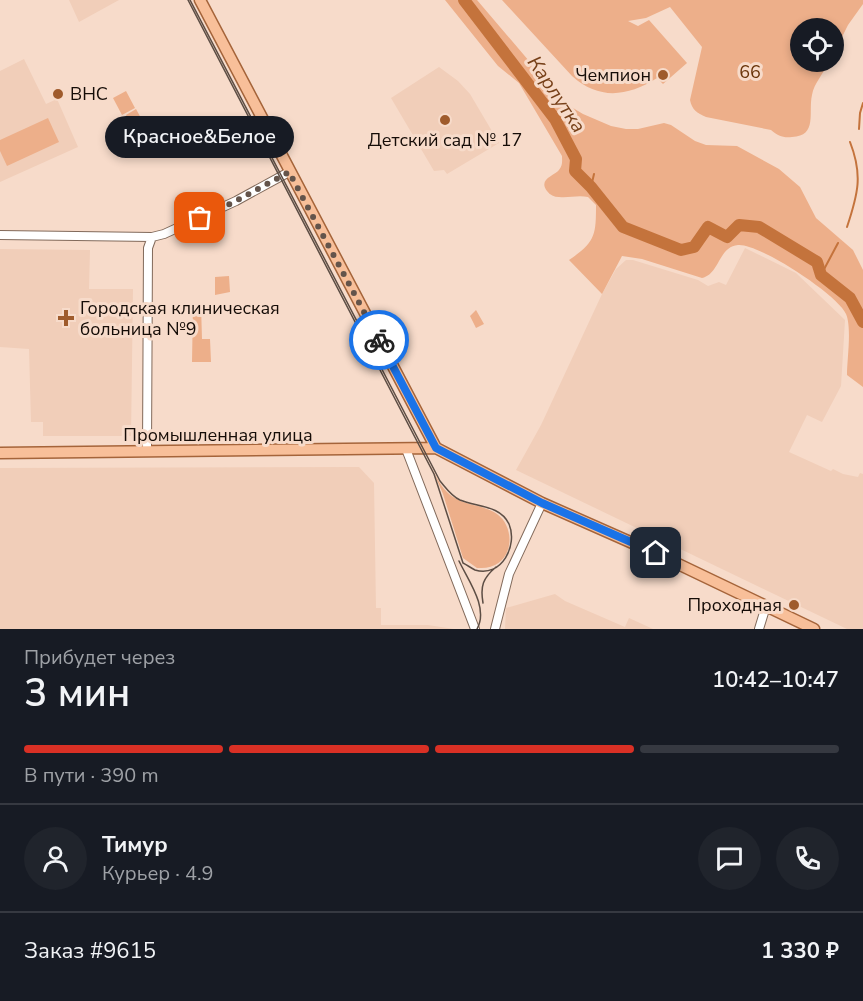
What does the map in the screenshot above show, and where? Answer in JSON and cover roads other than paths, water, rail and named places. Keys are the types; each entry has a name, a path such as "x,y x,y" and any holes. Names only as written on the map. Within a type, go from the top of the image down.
{"main road":[{"path":"200,0 436,448 542,503 656,553 814,629"},
{"name":"Промышленная улица","path":"0,453 436,448"}],"street":[{"path":"0,235 152,237 164,234 236,201 289,172"},
{"path":"147,452 148,248 152,237"},
{"path":"406,449 475,629"},
{"path":"495,629 509,574 542,503"},
{"path":"759,629 766,606"}],"waterway":[{"name":"Карлутка","path":"464,0 555,119 576,159 575,171 623,227 681,250 694,247 708,227 727,237 739,225 759,227 817,262 821,275 850,298 863,322"},
{"path":"859,129 863,103"},
{"path":"847,227 858,184 857,165 850,142"},
{"path":"591,187 594,174"},
{"path":"821,275 838,243"}],"tram line":[{"path":"188,0 434,474 463,563 475,570 493,569 506,558 509,550 511,541 509,524 500,513 457,498 440,481 190,0"},
{"path":"459,561 479,603 481,612 477,629"},
{"path":"483,603 484,583 496,567"}],"place":[{"name":"Чемпион","path":"663,75"},
{"name":"ВНС","path":"58,94"},
{"name":"Детский сад № 17","path":"445,120"},
{"name":"Красное&Белое","path":"200,218"},
{"name":"Городская клиническая больница №9","path":"66,318"},
{"name":"Проходная","path":"794,605"}],"park label":[{"name":"66","path":"750,72"}]}
